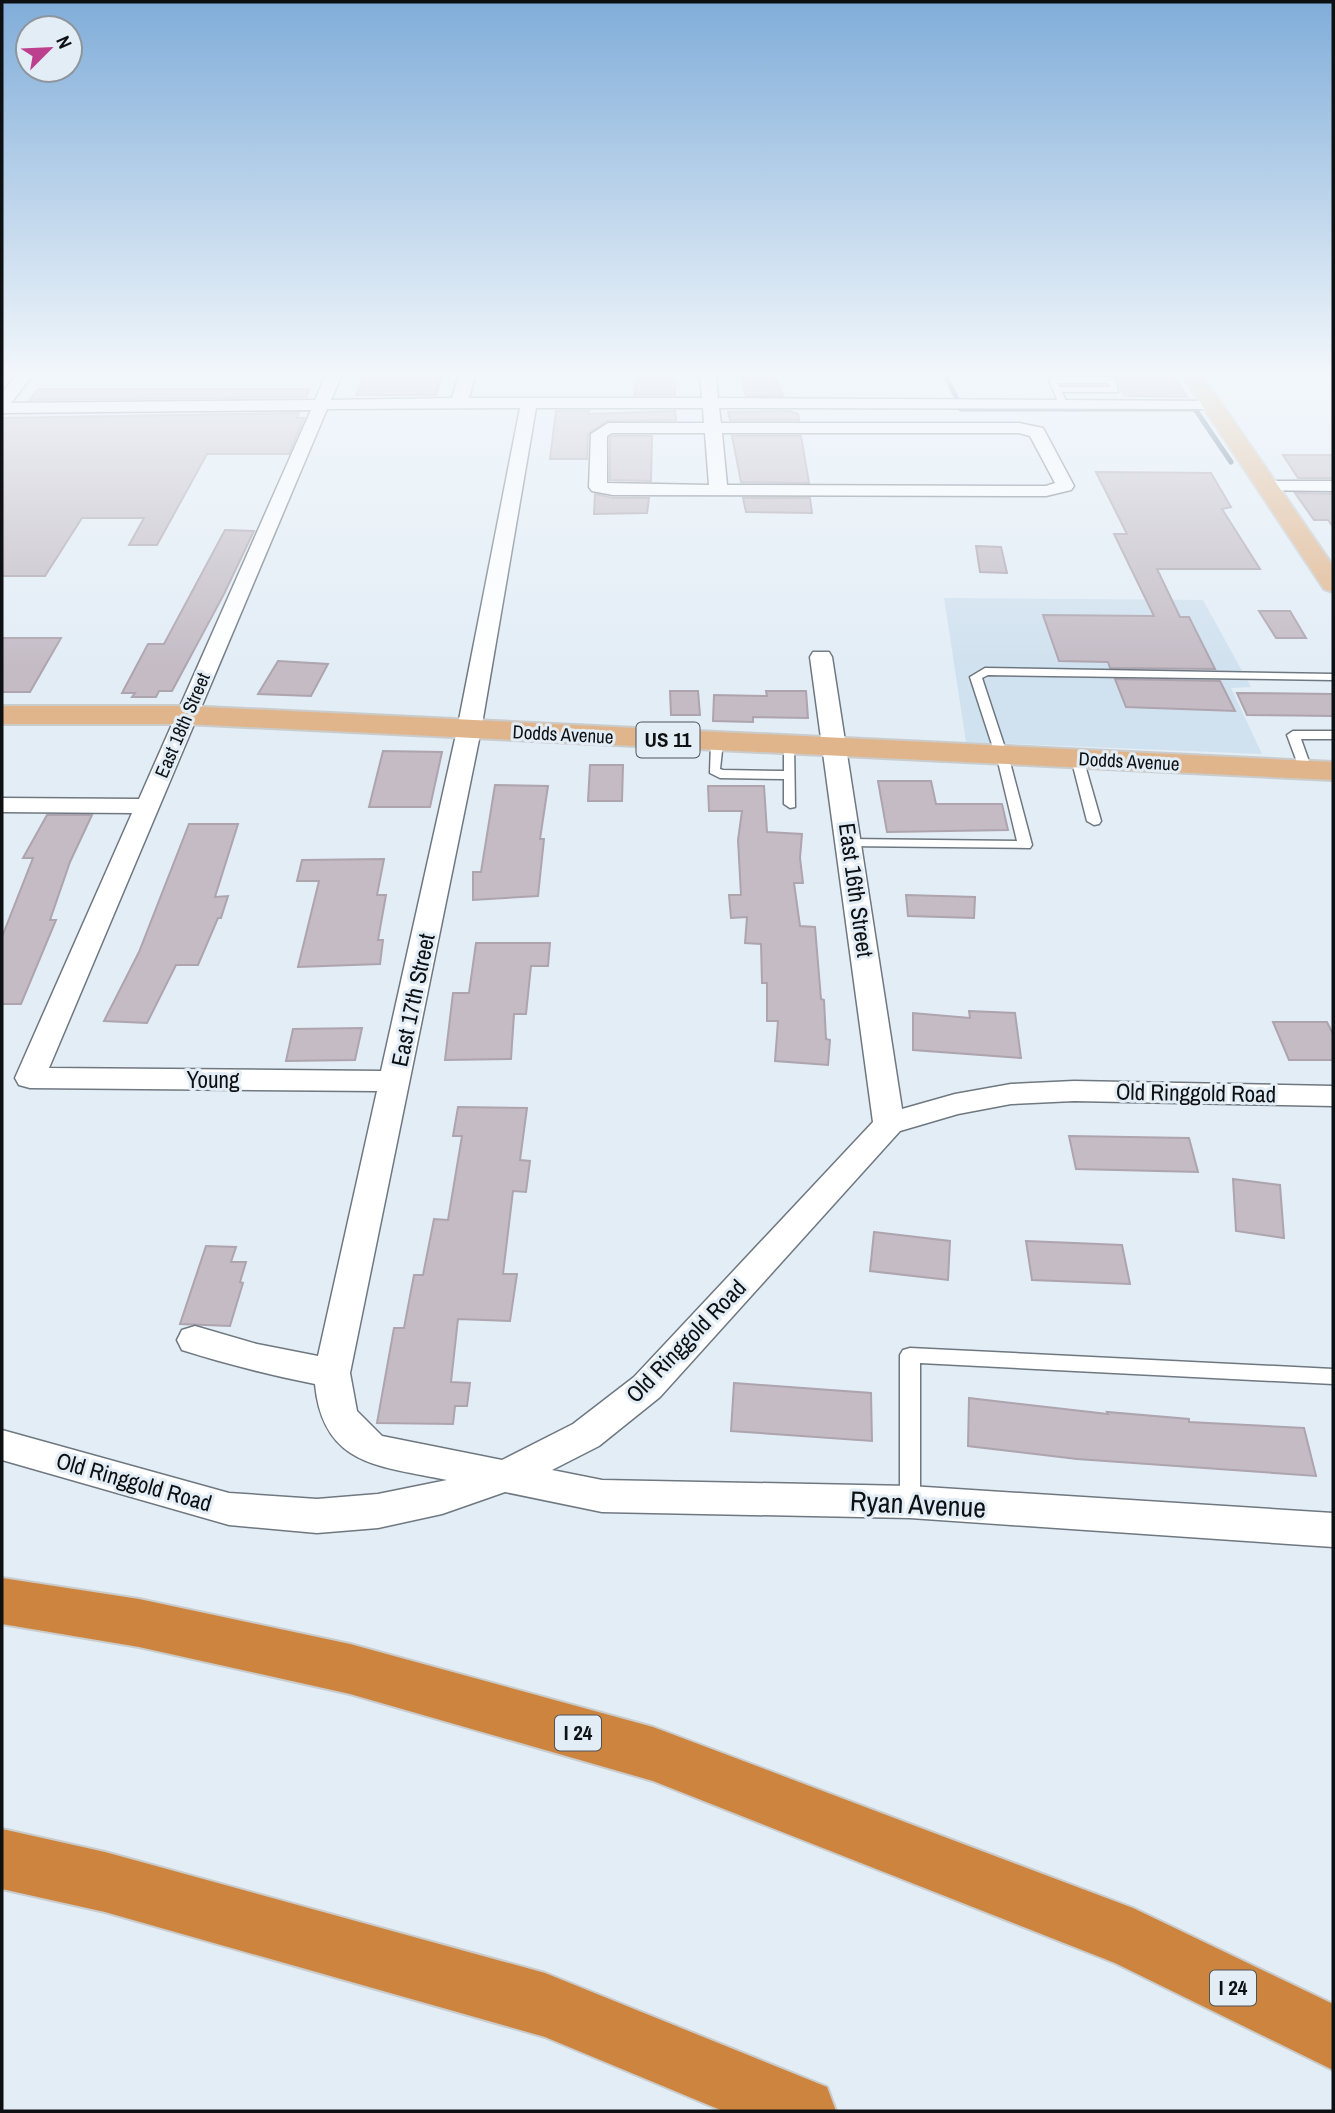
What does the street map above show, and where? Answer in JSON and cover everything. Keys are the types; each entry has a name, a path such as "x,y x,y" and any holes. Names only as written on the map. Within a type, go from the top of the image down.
{"highway":[{"name":"I 24","path":"2,1601 139,1623 350,1669 653,1754 1133,1939 1333,2038"},
{"path":"2,1859 105,1882 545,2005 803,2111"}],"main road":[{"path":"1256,471 1333,584"},
{"name":"Dodds Avenue","path":"2,715 186,715 717,742 790,760 836,748 1319,770"}],"street":[{"name":"East 18th Street","path":"30,1078 292,471"},
{"name":"East 17th Street","path":"505,1476 371,1450 343,1426 334,1398 332,1373 469,730 517,471"},
{"path":"598,471 598,487 613,491 1046,491 1065,486 1057,471"},
{"path":"716,471 718,490"},
{"path":"1267,486 1333,486"},
{"name":"East 16th Street","path":"821,657 889,1124"},
{"path":"2,805 147,806"},
{"name":"Young","path":"30,1078 396,1081"},
{"name":"Old Ringgold Road","path":"2,1446 229,1509 317,1516 379,1511 442,1498 505,1476 586,1435 647,1387 889,1124 956,1104 1011,1094 1074,1091 1333,1096"},
{"path":"195,1339 257,1359 332,1373"},
{"name":"Ryan Avenue","path":"505,1476 602,1496 910,1502 1333,1530"}],"lane":[{"path":"849,842 1025,845 1001,755 976,677 985,671 1333,677"},
{"path":"1319,770 1293,735 1333,735"},
{"path":"1077,758 1094,821"},
{"path":"790,760 790,804"},
{"path":"910,1502 910,1355 1333,1377"}],"shaded area":[{"path":"944,598 1203,600 1251,687 1231,688 1262,754 966,742"}],"building":[{"path":"2,471 198,471 157,545 129,545 144,518 82,518 45,576 2,576"},
{"path":"610,471 651,471 651,481 610,480"},
{"path":"739,471 807,471 809,483 741,482"},
{"path":"1293,471 1333,471 1333,478 1298,478"},
{"path":"1096,472 1211,473 1231,507 1222,509 1260,569 1157,569 1180,617 1189,617 1215,669 1110,668 1108,662 1059,661 1043,615 1154,616 1114,534 1127,534"},
{"path":"1295,493 1333,494 1333,527 1328,520 1314,520"},
{"path":"595,494 613,498 649,498 647,513 594,514"},
{"path":"743,498 810,498 812,513 746,512"},
{"path":"225,530 254,531 172,691 159,691 156,697 132,697 135,693 122,693 148,644 164,644"},
{"path":"976,546 1001,547 1007,573 980,572"},
{"path":"1259,611 1290,611 1306,638 1276,638"},
{"path":"2,638 61,638 30,692 2,692"},
{"path":"278,661 328,664 311,696 258,694"},
{"path":"1115,679 1220,681 1235,711 1126,707"},
{"path":"670,691 698,691 700,715 671,715"},
{"path":"766,691 806,691 808,718 753,717 753,722 713,721 714,695 767,696"},
{"path":"1237,693 1333,694 1333,716 1247,715"},
{"path":"383,751 442,752 430,807 369,807"},
{"path":"590,765 623,765 622,801 588,801"},
{"path":"878,781 931,781 936,804 1002,804 1008,830 887,832"},
{"path":"495,785 548,786 540,839 544,839 538,896 473,900 473,872 481,872"},
{"path":"708,786 764,786 767,832 802,834 800,858 803,883 794,883 800,926 815,927 826,1039 830,1040 828,1065 775,1061 778,1021 767,1021 767,983 762,983 761,944 745,943 747,917 731,918 729,895 741,895 738,840 742,811 709,811"},
{"path":"47,815 92,815 70,862 50,920 56,920 21,1004 2,1004 2,937 33,858 23,858"},
{"path":"189,824 238,824 215,897 228,896 221,918 218,918 198,965 176,965 147,1023 104,1021 139,952"},
{"path":"384,859 377,895 386,895 378,940 383,940 380,964 298,967 319,881 297,881 302,860"},
{"path":"906,895 975,897 974,918 908,916"},
{"path":"476,943 550,943 548,966 531,966 526,1014 514,1014 511,1059 445,1060 453,993 469,993"},
{"path":"969,1011 1015,1013 1021,1058 913,1050 913,1013 970,1018"},
{"path":"1273,1022 1327,1022 1333,1034 1333,1060 1289,1060"},
{"path":"362,1028 355,1060 286,1061 293,1029"},
{"path":"458,1107 527,1108 520,1160 530,1161 526,1192 513,1191 503,1274 517,1274 510,1321 458,1319 451,1382 470,1383 467,1406 455,1406 453,1424 377,1423 394,1328 404,1328 414,1275 423,1275 434,1219 448,1220 462,1136 453,1136"},
{"path":"1069,1136 1189,1138 1198,1172 1076,1169"},
{"path":"1233,1179 1280,1185 1284,1238 1236,1231"},
{"path":"874,1232 950,1241 948,1280 870,1271"},
{"path":"1026,1241 1122,1245 1130,1284 1032,1280"},
{"path":"206,1246 236,1247 231,1262 246,1262 240,1282 243,1283 230,1326 180,1324"},
{"path":"734,1383 871,1393 872,1441 731,1431"},
{"path":"969,1398 1108,1414 1107,1412 1189,1419 1189,1422 1304,1428 1316,1476 1077,1459 968,1446"}]}
